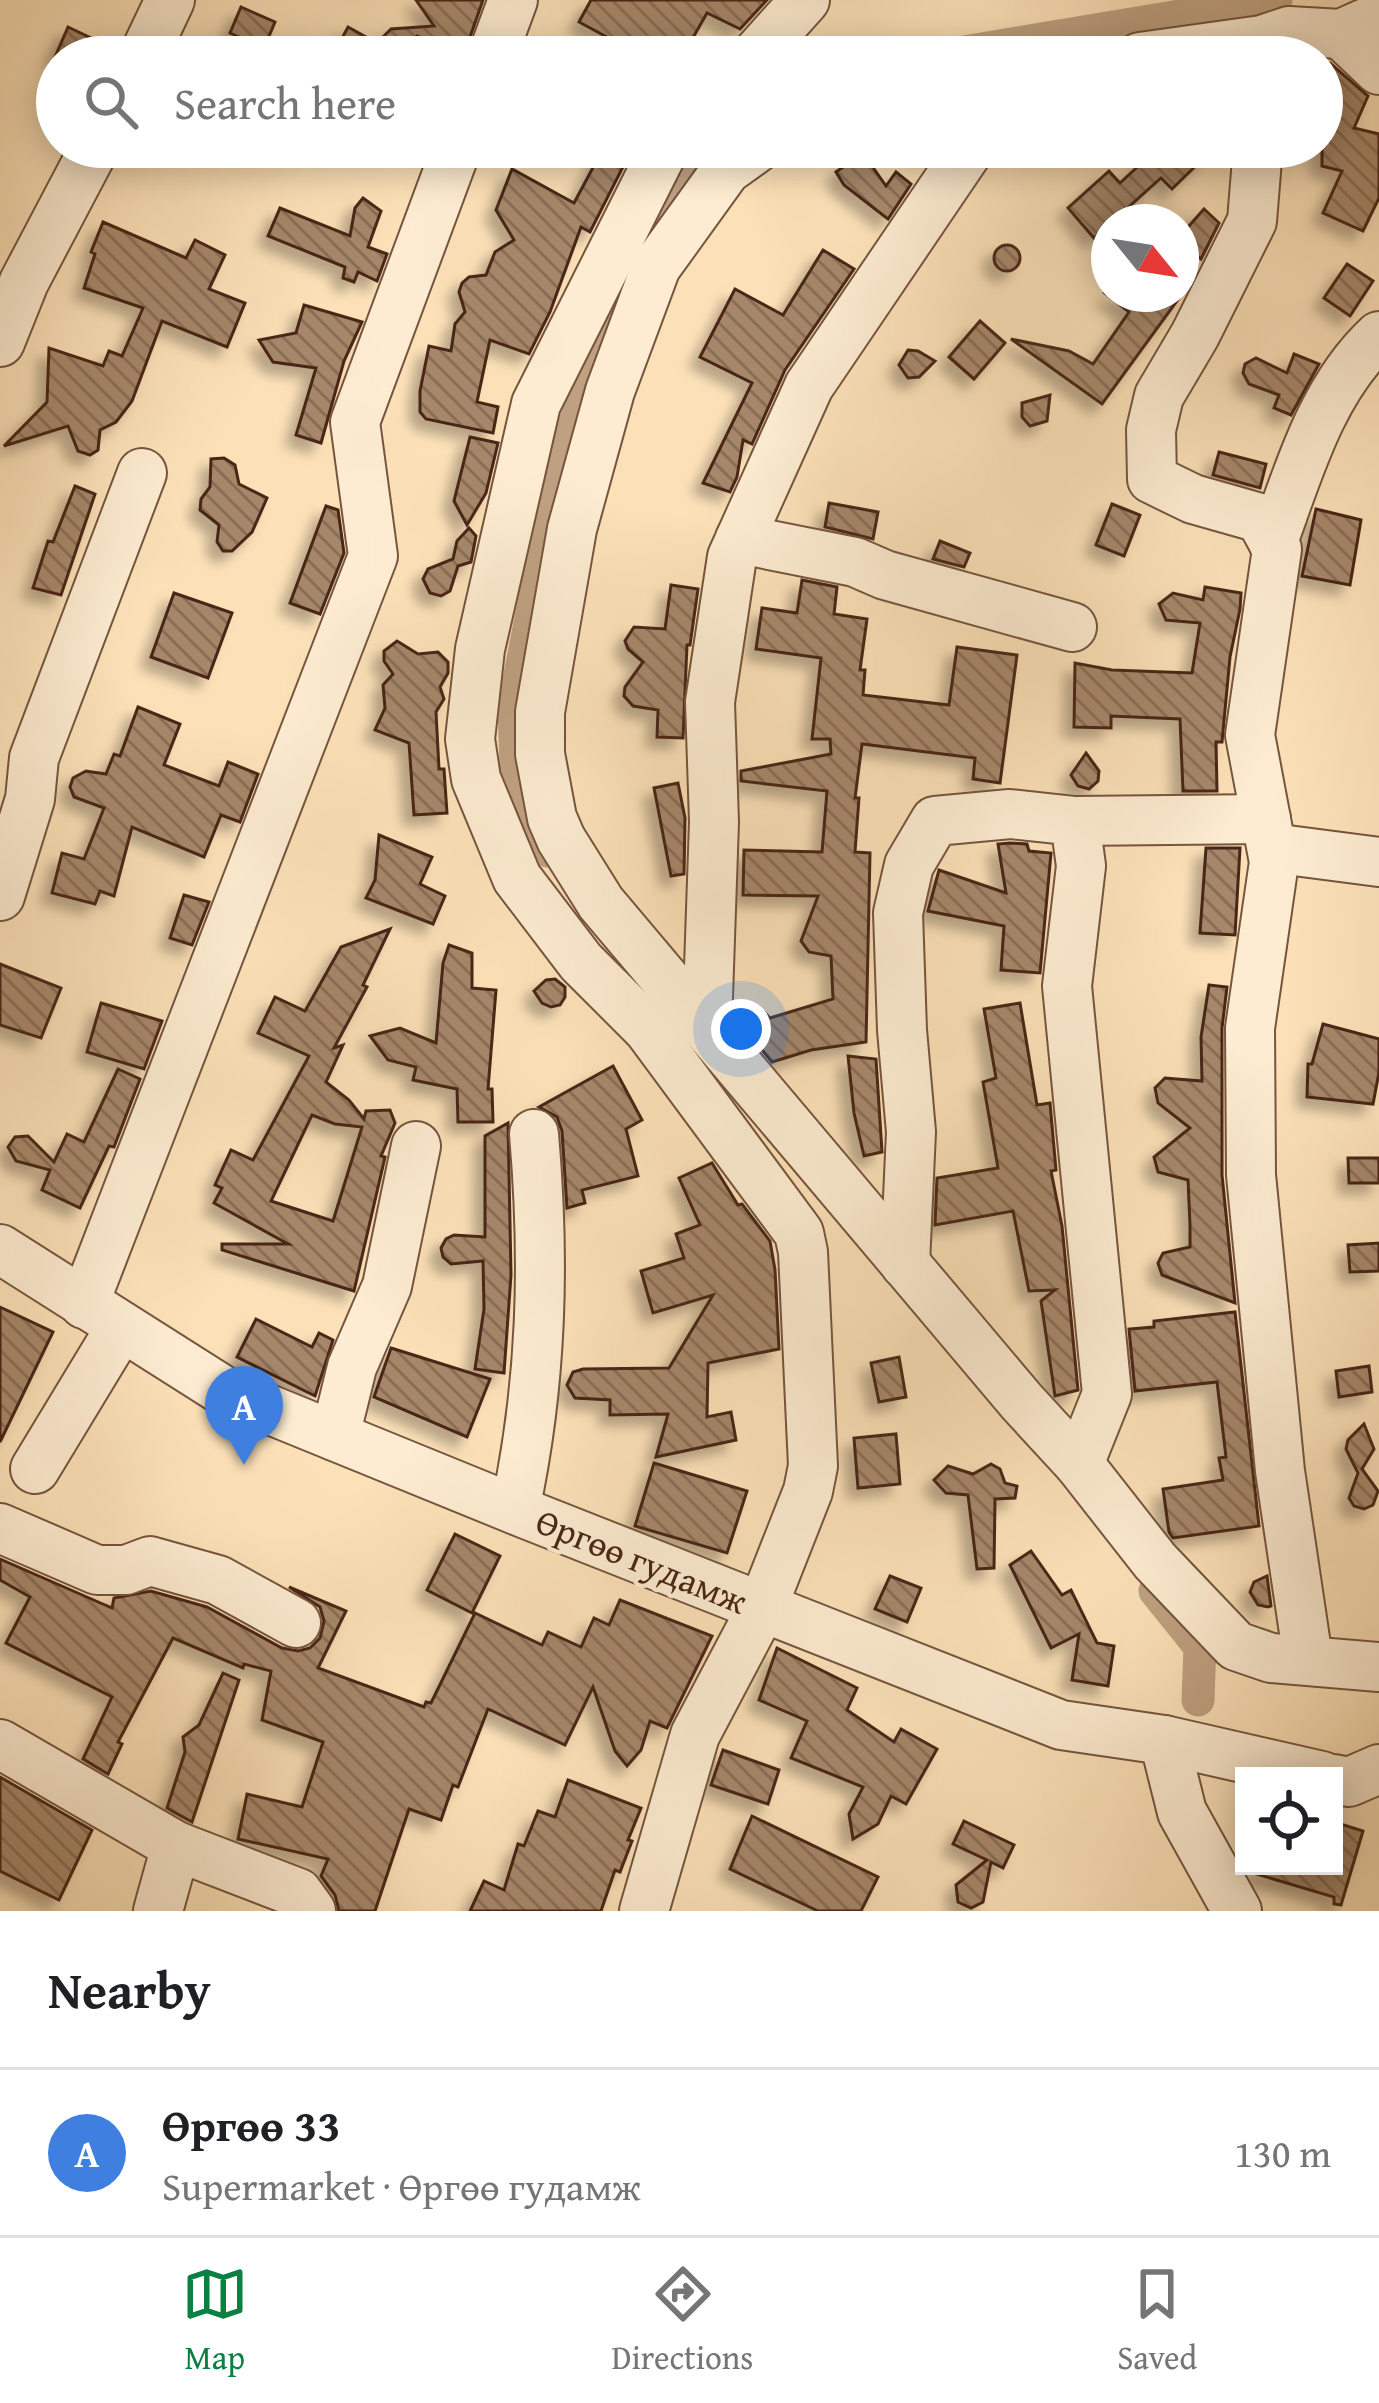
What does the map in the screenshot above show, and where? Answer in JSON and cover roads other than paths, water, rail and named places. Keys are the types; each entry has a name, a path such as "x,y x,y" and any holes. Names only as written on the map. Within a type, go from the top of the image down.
{"street":[{"path":"152,36 170,0"},
{"path":"500,36 513,0"},
{"path":"773,36 805,0"},
{"path":"1318,36 1360,26 1379,70"},
{"path":"0,342 24,282 84,168"},
{"path":"35,1469 103,1316 373,556 355,422 449,168"},
{"path":"644,1911 695,1735 762,1607 808,1491 813,1466 803,1252 799,1233 648,1029 580,962 517,878 476,779 470,739 480,649 536,404 654,168"},
{"path":"729,168 656,266 610,391 572,529 540,712 540,754 547,791 568,856 601,903 1079,1464 1155,1562 1236,1646 1270,1658 1379,1667"},
{"path":"707,1027 714,822 710,702 724,597 740,539 808,386 957,168"},
{"path":"1256,168 1252,221 1159,396 1151,430 1152,479 1193,499 1260,518 1277,549 1250,735 1274,862 1250,1028 1251,1175 1280,1472 1308,1659"},
{"path":"1274,542 1316,430 1341,382 1379,336"},
{"path":"0,896 30,799 34,758 142,473"},
{"path":"740,539 855,562 885,575 1072,627"},
{"path":"905,1264 911,1132 898,913 909,865 935,820 1010,814 1269,834 1379,862"},
{"path":"1075,820 1081,866 1067,986 1107,1394 1079,1464"},
{"path":"515,1509 530,1441 541,1331 541,1219 534,1134"},
{"path":"335,1436 352,1367 387,1286 416,1146"},
{"name":"Өргөө гудамж","path":"0,1250 224,1391 515,1509 1060,1725 1164,1740 1282,1767"},
{"path":"0,1528 97,1570 126,1570 150,1561 218,1580 296,1623"},
{"path":"1164,1740 1182,1812 1237,1911"},
{"path":"0,1744 176,1846 298,1893 311,1911"},
{"path":"1343,1781 1379,1769"},
{"path":"158,1911 176,1846"}],"waterway":[{"path":"1060,36 1276,0"},
{"path":"548,851 517,796 514,706 561,463 625,277 694,168"},
{"path":"1155,1591 1200,1647 1198,1700"}],"place":[{"name":"Өргөө 33","path":"244,1465"}]}
